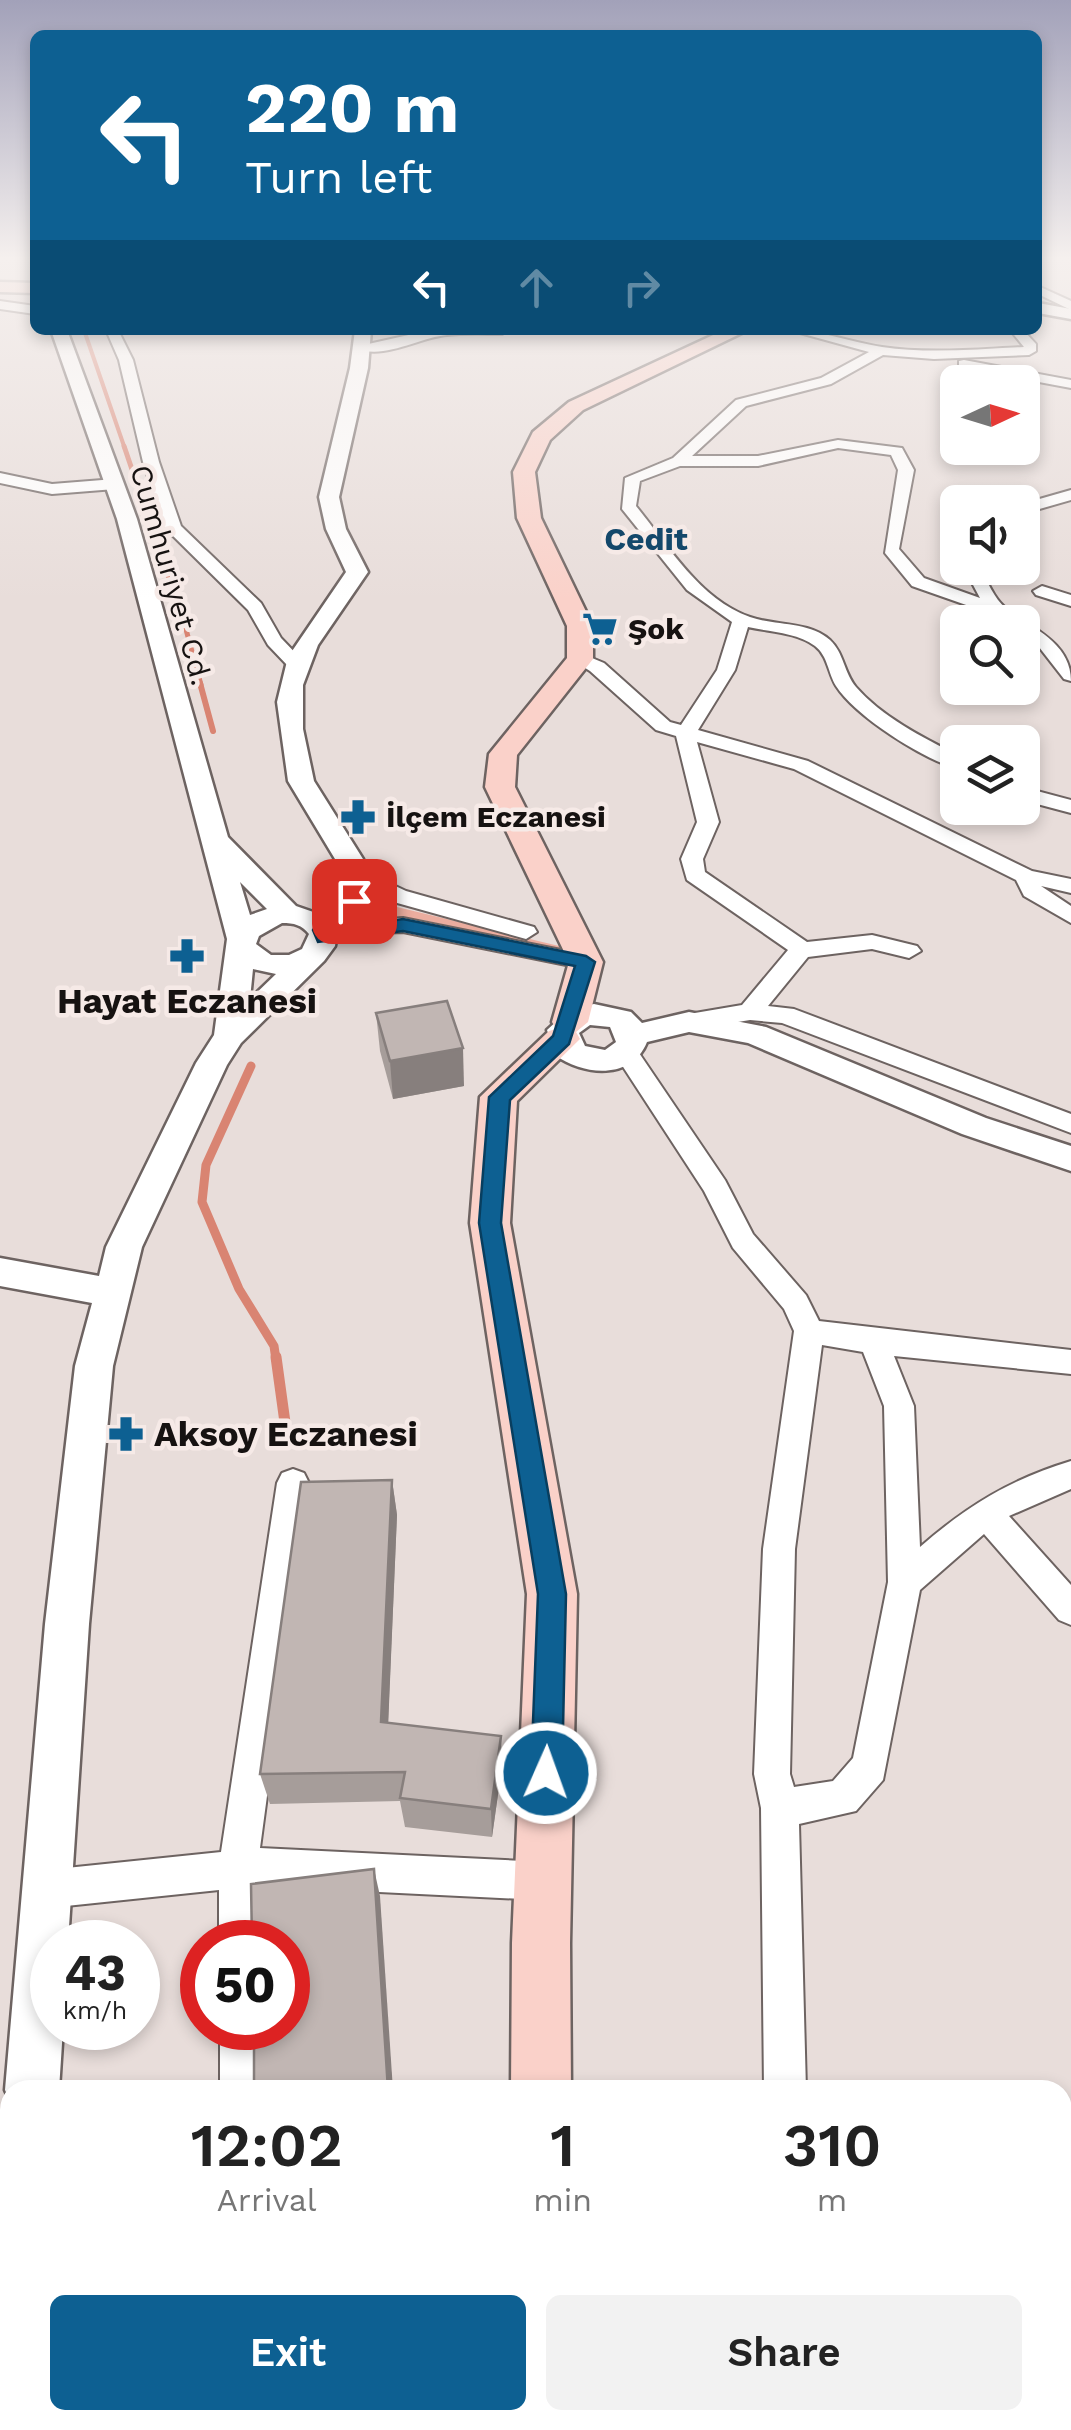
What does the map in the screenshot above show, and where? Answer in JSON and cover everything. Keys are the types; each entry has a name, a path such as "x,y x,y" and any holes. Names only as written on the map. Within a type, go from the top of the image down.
{"main road":[{"path":"541,2080 552,1594 490,1223 499,1097 566,1031 581,953 500,787 503,754 580,658 580,626 529,518 524,472 542,437 576,406 646,373"}],"street":[{"name":"Cumhuriyet Cd.","path":"75,373 115,484 242,943"},
{"path":"129,373 151,462 173,528 255,607 274,641 295,662"},
{"path":"33,2080 72,1569 94,1366 110,1292 124,1247 212,1063 310,930 353,905 356,874 351,861 316,814 302,784 289,682 295,662 356,572 336,529 329,497 356,373"},
{"path":"678,461 741,404 826,381 840,373"},
{"path":"1021,373 1071,384"},
{"path":"940,753 873,710 843,682 840,665 820,640 791,629 741,620 701,593 628,506 633,478 678,461 758,461 838,444 897,451 906,470 890,549 918,582 984,605"},
{"path":"0,478 52,490 115,484"},
{"path":"1040,504 1071,496"},
{"path":"1042,591 1071,601"},
{"path":"741,620 726,670 686,734 708,822 692,860 695,875 802,949 824,950 872,942 909,951"},
{"path":"1040,640 1071,675"},
{"path":"1045,643 1071,648"},
{"path":"580,658 597,667 663,726 801,765 1025,876 1071,886"},
{"path":"1040,798 1071,807"},
{"path":"216,840 310,930"},
{"path":"356,874 398,896 581,953"},
{"path":"1025,876 1032,891 1071,916"},
{"path":"230,1036 242,943 258,921 310,930 403,925 581,953"},
{"path":"242,943 256,961 296,963 310,930"},
{"path":"750,1012 802,949"},
{"path":"566,1031 575,1056 602,1061 629,1044 689,1022 750,1012 785,1015 1071,1124"},
{"path":"689,1022 756,1034 974,1126 1071,1158"},
{"path":"629,1044 715,1186 743,1241 796,1303 809,1331 779,1549 772,1774 780,1808 785,2080"},
{"path":"0,1272 110,1292"},
{"path":"809,1331 874,1342 1071,1362"},
{"path":"780,1808 843,1798 870,1768 905,1582 899,1406 874,1342"},
{"path":"905,1582 985,1512 1030,1485 1071,1475"},
{"path":"239,1920 238,1870 292,1483"},
{"path":"985,1512 1071,1609"},
{"path":"47,1889 269,1866 543,1881"},
{"path":"240,2050 241,2080"}],"shaded area":[{"path":"372,901 559,946 559,950 423,920 365,912"}],"building":[{"path":"447,1001 463,1048 390,1061 376,1013"},
{"path":"392,1480 381,1722 501,1736 491,1809 400,1798 405,1772 260,1774 301,1482"},
{"path":"374,1869 387,2080 254,2080 254,2050 310,2050 310,1920 252,1920 251,1884"}],"waterway":[{"path":"99,373 125,449"},
{"path":"124,446 184,622 201,685"},
{"path":"200,683 213,731"},
{"path":"251,1066 206,1165 202,1202 239,1289 274,1346 276,1360"},
{"path":"276,1357 287,1437"}],"place":[{"name":"Şok","path":"600,629"},
{"name":"İlçem Eczanesi","path":"358,817"},
{"name":"Hayat Eczanesi","path":"187,956"},
{"name":"Aksoy Eczanesi","path":"126,1434"}],"district":[{"name":"Cedit","path":"646,539"}],"route":[{"path":"354,901 347,912 322,930 324,938 349,930 403,925 586,962 562,1039 499,1097 490,1223 552,1594 546,1773"}]}
